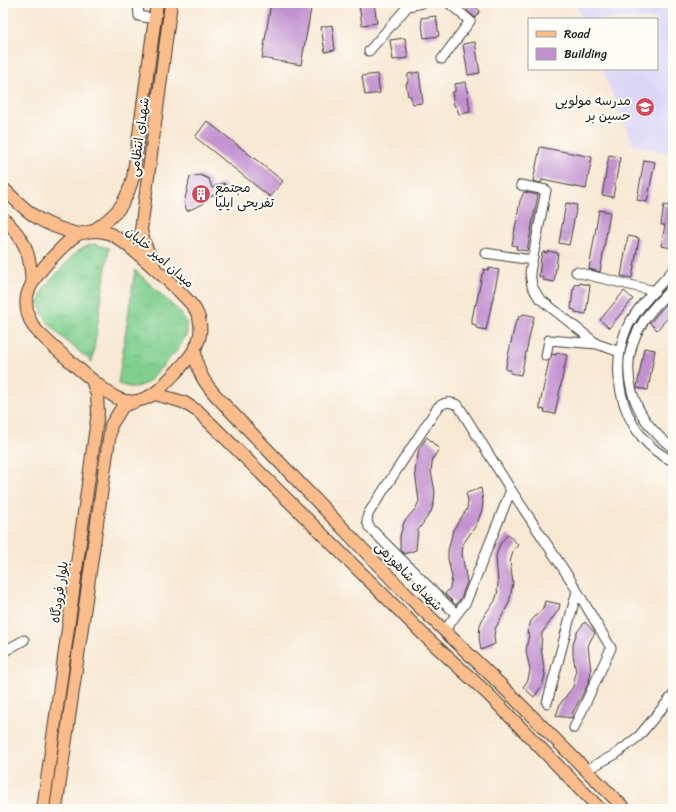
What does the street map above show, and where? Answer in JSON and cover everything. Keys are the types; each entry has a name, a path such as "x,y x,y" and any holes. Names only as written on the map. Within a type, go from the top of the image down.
{"main road":[{"name":"شهدای انتظامی","path":"93,231 114,215 128,196 133,178 157,3"},
{"name":"شهدای انتظامی","path":"158,273 144,242 141,230 171,3"},
{"path":"155,19 168,20"},
{"path":"3,188 28,213 54,228 78,234"},
{"path":"3,218 25,244 31,265 32,283 26,306 34,327 111,396 134,402"},
{"name":"میدان امیر خلبان","path":"78,234 93,231 108,233 115,236 187,299 196,312 200,327 200,334 195,349 155,394 149,398 134,402"},
{"path":"32,283 66,244 78,234"},
{"name":"شهدای شاهوزهی","path":"195,349 198,370 206,385 444,631 499,683 625,809"},
{"name":"بلوار فرودگاه","path":"43,809 98,412 97,395 91,379"},
{"path":"155,394 184,402 199,412 422,633 488,694 600,809"},
{"path":"56,809 111,425 123,406 134,402"},
{"path":"458,666 469,655"}],"street":[{"path":"138,3 139,16 155,19"},
{"path":"369,51 407,5 422,3"},
{"path":"442,59 470,21 449,3"},
{"path":"521,185 546,190 530,272 532,286 538,298 597,344"},
{"path":"485,253 532,260"},
{"path":"673,270 634,316 627,330 620,352 618,369 620,394 637,430 653,448 669,459 672,448 661,439 643,418 631,391 629,369 632,348 637,334 644,322 673,287"},
{"path":"576,272 655,291"},
{"path":"546,356 549,340 597,344 620,352"},
{"path":"456,614 369,527 367,521 368,514 438,407 449,402 458,405 577,591 611,648 574,728"},
{"path":"444,631 466,602 511,490"},
{"path":"547,703 577,591"},
{"path":"3,652 24,640"},
{"path":"586,770 616,754 639,736 672,698"}],"shaded area":[{"name":"مدرسه مولویی حسین بر","path":"575,3 673,3 673,154 633,145 602,70 658,70 658,18 582,18"}],"green space":[{"path":"94,244 109,248 92,362 57,332 49,323 40,304 41,294 45,287 67,262 83,248"},
{"path":"135,270 181,313 186,322 187,333 180,347 147,383 133,388 118,384"}],"building":[{"path":"271,3 312,3 301,65 262,58"},
{"path":"374,3 377,23 362,25 359,5"},
{"path":"472,4 480,11 475,18 467,11"},
{"path":"436,16 439,36 424,38 421,18"},
{"path":"332,25 335,50 325,52 321,27"},
{"path":"405,38 408,58 393,60 390,40"},
{"path":"475,42 480,73 468,75 463,44"},
{"path":"419,72 423,103 413,104 410,95 408,96 406,83 408,83 408,74"},
{"path":"377,74 380,93 365,95 362,76"},
{"path":"466,82 470,112 459,114 456,106 454,106 452,92 455,92 455,84"},
{"path":"207,121 283,181 270,197 195,137"},
{"path":"540,147 592,157 586,189 542,180 541,183 533,181"},
{"path":"609,155 620,157 613,197 602,195"},
{"path":"644,160 655,162 647,202 637,200"},
{"name":"مجتمع تفریحی ایلیا","path":"200,175 209,179 212,188 224,183 227,190 201,200 203,204 187,211 184,203 190,177"},
{"path":"524,192 538,195 527,251 516,249 517,246 512,245 520,201"},
{"path":"566,203 577,205 569,245 559,243"},
{"path":"664,205 673,207 672,248 661,246 665,225 661,225"},
{"path":"599,210 610,212 600,272 589,269"},
{"path":"628,236 639,238 632,278 621,276"},
{"path":"548,251 558,253 554,282 543,280 543,277 539,277 541,257 543,252 547,253"},
{"path":"489,268 499,270 486,330 476,328 476,325 472,324 472,319 482,274 484,269 488,270"},
{"path":"579,283 590,285 586,314 575,312 575,310 571,309 573,289 575,284 579,285"},
{"path":"624,291 633,299 609,328 600,320"},
{"path":"671,298 673,300 673,312 657,330 650,323"},
{"path":"523,314 534,316 521,375 510,373 511,370 506,370 506,365 516,320 518,320 519,315 522,316"},
{"path":"644,348 655,350 648,390 637,388"},
{"path":"557,353 567,355 555,414 544,412 545,410 540,409 540,404 549,361 552,354 556,355"},
{"path":"427,437 439,449 433,458 431,471 435,492 434,502 431,512 418,530 416,550 404,554 400,549 400,536 404,522 416,508 419,501 415,471 419,449"},
{"path":"481,488 483,501 482,510 477,524 463,544 462,554 467,582 461,598 456,605 445,594 450,588 452,577 448,559 448,551 453,530 467,509 468,501 466,493"},
{"path":"508,534 518,545 513,551 510,562 513,583 509,603 495,629 495,644 481,650 479,637 480,625 485,614 495,601 498,591 496,556 500,544"},
{"path":"545,601 560,604 559,609 542,633 541,647 545,675 542,686 534,697 523,687 528,680 530,670 526,651 529,634 527,633 531,621 543,608"},
{"path":"585,622 595,633 588,646 591,671 589,682 573,712 572,718 556,716 560,704 573,687 576,672 573,644 577,632"}],"place":[{"name":"مدرسه مولویی حسین بر","path":"645,107"},
{"name":"مجتمع تفریحی ایلیا","path":"201,194"}]}
